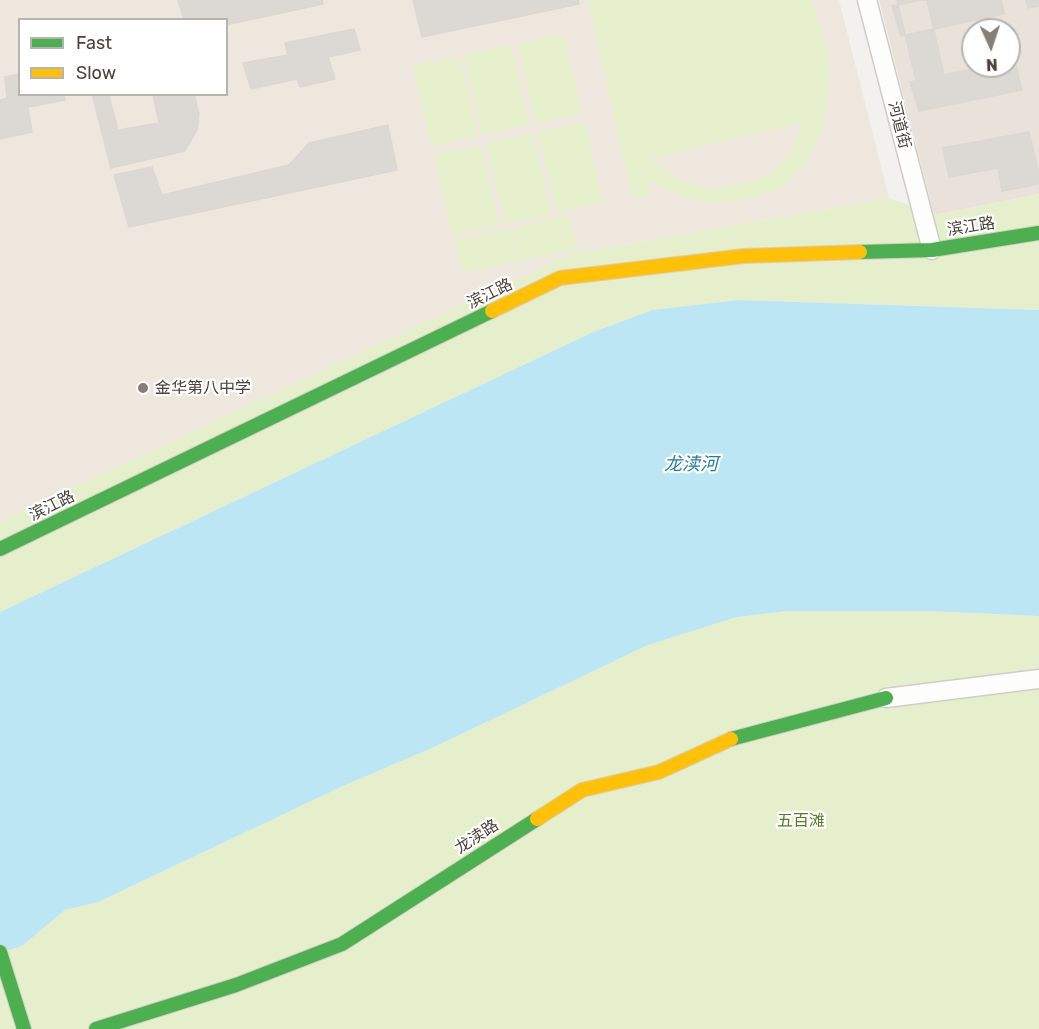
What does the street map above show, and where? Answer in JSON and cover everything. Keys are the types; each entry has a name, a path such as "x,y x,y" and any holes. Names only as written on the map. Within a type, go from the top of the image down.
{"street":[{"name":"河道街","path":"867,0 932,250"},
{"name":"滨江路","path":"0,549 560,279 744,256 932,250 1039,233"},
{"path":"886,698 1039,679"},
{"name":"龙渎路","path":"96,1029 136,1023 342,944 582,790 658,772 734,738 886,698"},
{"path":"0,952 24,1029"}],"shaded area":[{"name":"金华第八中学","path":"0,0 839,0 889,198 570,254 0,522"},
{"path":"879,0 1039,0 1039,194 934,215"}],"green space":[{"path":"588,0 813,0 829,58 827,101 824,128 805,163 781,189 745,199 711,203 680,196 649,180 652,194 632,198","holes":["802,122 792,152 776,170 751,181 711,189 679,180 650,159"]},
{"path":"564,34 582,114 536,124 517,43"},
{"path":"511,45 529,125 482,135 464,54"},
{"path":"460,56 478,136 431,146 413,65"},
{"path":"585,122 603,203 556,212 538,131"},
{"path":"533,134 551,215 505,224 486,143"},
{"path":"481,145 499,225 452,235 434,154"},
{"path":"1039,194 1039,310 739,300 652,310 591,333 0,612 0,522 570,254 889,198 934,215"},
{"path":"570,215 577,250 520,261 513,227"},
{"path":"512,228 519,262 462,273 455,239"},
{"name":"五百滩","path":"787,611 927,611 1039,616 1039,1029 0,1029 0,953 22,946 65,910 98,902 343,786 432,748 648,645 737,617"}],"water":[{"name":"龙渎河","path":"739,300 1039,310 1039,616 927,611 787,611 737,617 648,645 432,748 343,786 98,902 65,910 22,946 0,953 0,612 591,333 652,310"}],"building":[{"path":"178,0 322,0 323,4 228,25 228,18 183,18"},
{"path":"413,0 578,0 579,4 422,37"},
{"path":"897,0 927,0 944,75 916,81"},
{"path":"921,0 1001,0 1004,14 985,18 961,18 961,23 901,36 892,6"},
{"path":"1026,0 1039,0 1039,6 1028,8"},
{"path":"354,29 360,50 328,57 335,79 300,87 297,79 251,89 243,63 288,55 285,43"},
{"path":"961,72 961,78 1019,78 1022,90 919,111 910,82"},
{"path":"18,74 18,96 64,96 65,100 28,107 32,132 0,139 0,100 7,98 5,77"},
{"path":"93,96 109,96 118,130 159,123 153,96 194,96 199,114 197,130 185,151 111,168"},
{"path":"388,125 397,170 129,227 114,175 152,167 162,195 289,165 309,143"},
{"path":"1029,132 1039,173 1039,184 1002,191 998,168 949,177 943,148"}],"traffic: fast":[{"path":"860,252 932,250 1039,233"},
{"path":"0,549 492,311"},
{"path":"731,739 886,698"},
{"path":"96,1029 236,985 342,944 537,819"},
{"path":"0,952 24,1029"}],"traffic: slow":[{"path":"492,311 560,278 744,256 860,252"},
{"path":"537,819 582,790 659,772 731,739"}],"place":[{"name":"金华第八中学","path":"143,388"}]}
